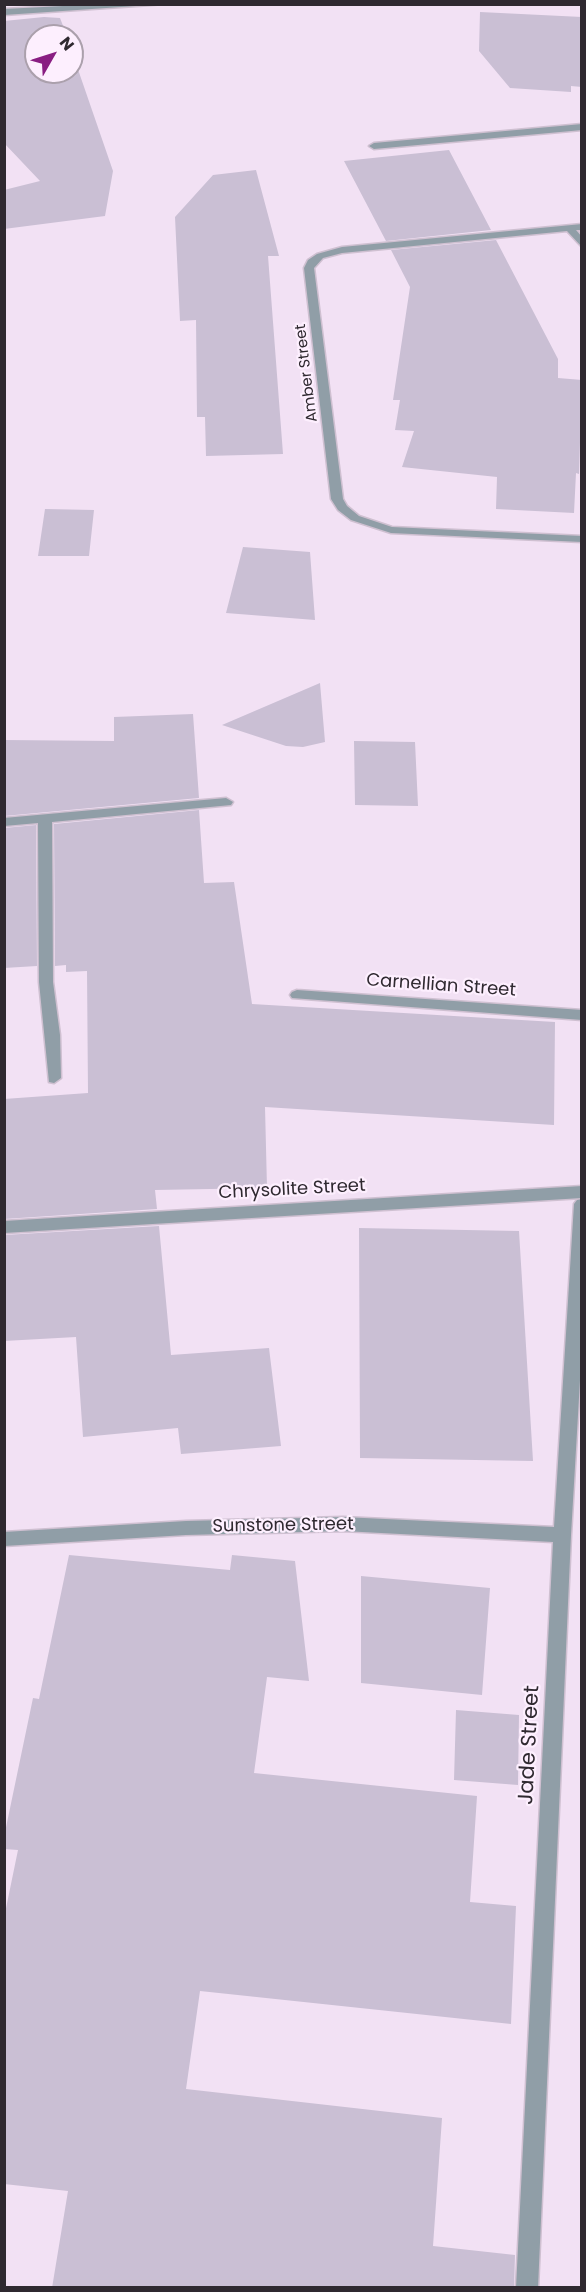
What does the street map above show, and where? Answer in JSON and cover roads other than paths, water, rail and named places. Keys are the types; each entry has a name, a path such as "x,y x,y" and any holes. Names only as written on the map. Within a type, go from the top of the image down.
{"street":[{"path":"4,12 161,4"},
{"path":"374,146 582,127"},
{"name":"Amber Street","path":"582,227 342,250 320,256 312,262 309,268 337,499 342,508 355,518 391,530 582,538"},
{"path":"570,229 582,244"},
{"path":"4,822 226,802"},
{"path":"45,820 46,982 53,1035 54,1078"},
{"name":"Carnellian Street","path":"297,995 582,1015"},
{"name":"Chrysolite Street","path":"4,1227 582,1192"},
{"name":"Jade Street","path":"527,2288 562,1535 582,1204"},
{"name":"Sunstone Street","path":"5,1542 186,1528 343,1524 562,1535"}]}
